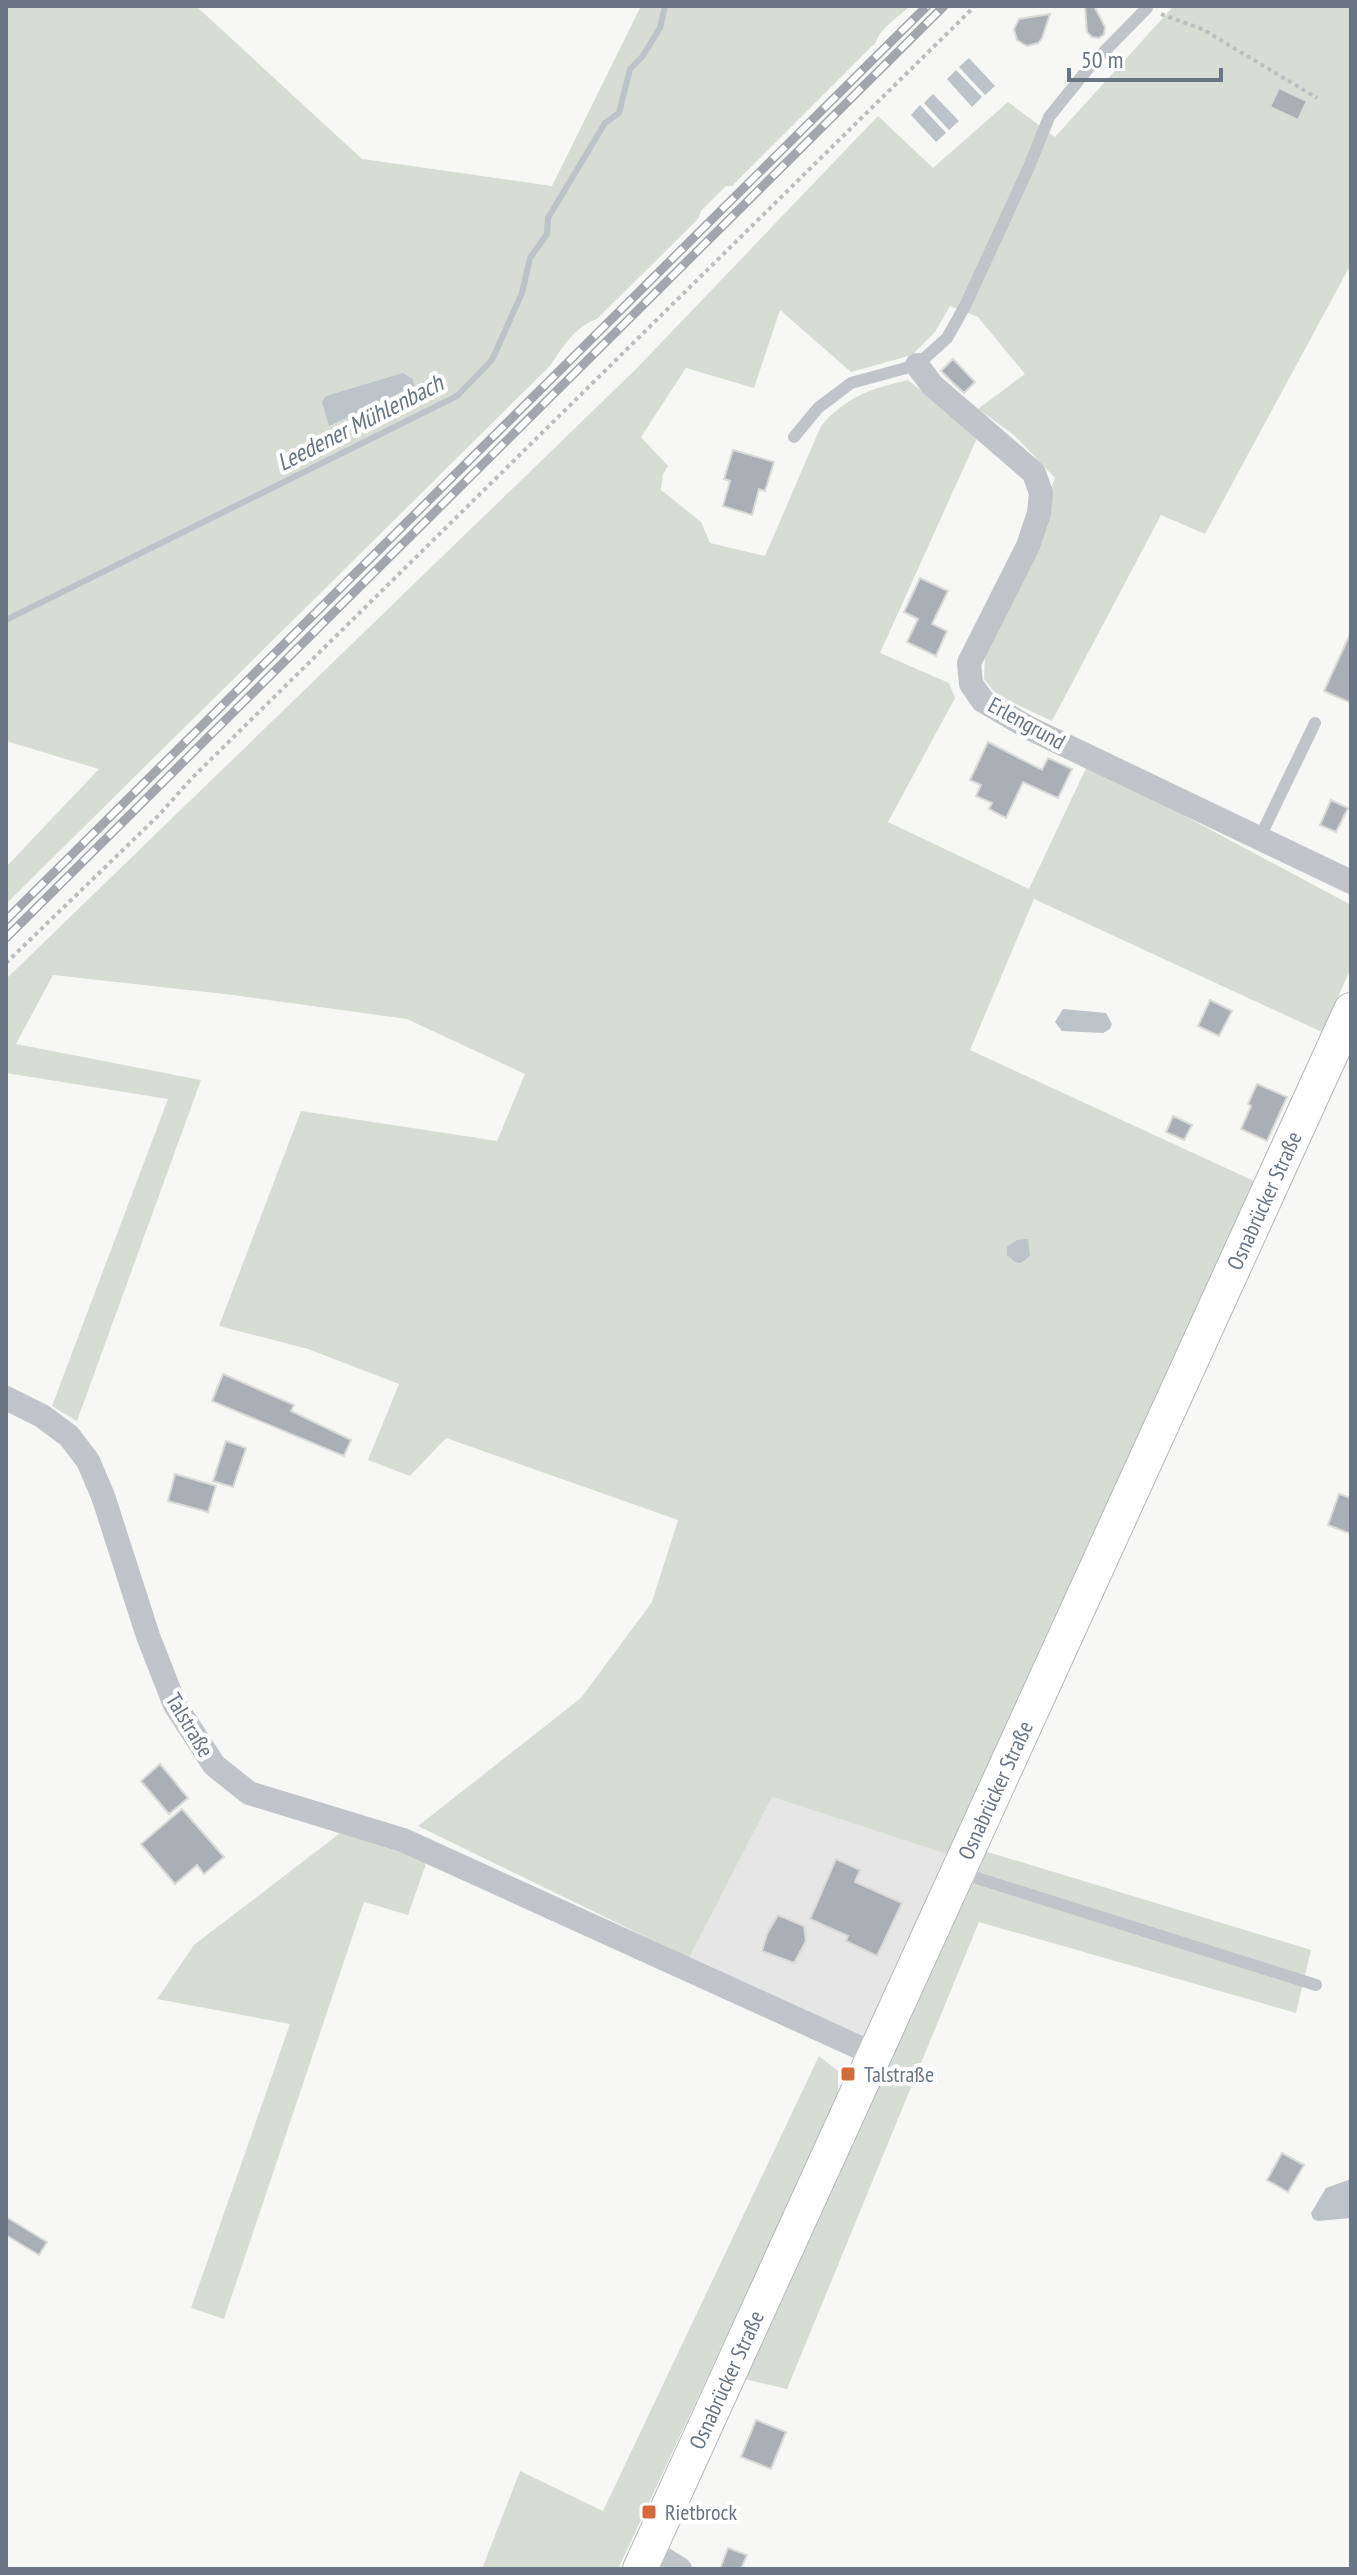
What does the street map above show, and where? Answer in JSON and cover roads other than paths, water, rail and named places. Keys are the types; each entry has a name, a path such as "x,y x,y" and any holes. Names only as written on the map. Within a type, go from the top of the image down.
{"main road":[{"name":"Osnabrücker Straße","path":"645,2559 1351,1010"}],"street":[{"name":"Erlengrund","path":"917,365 932,385 1034,473 1041,493 1039,513 1028,546 969,663 971,684 983,701 1029,728 1351,882"},
{"name":"Talstraße","path":"6,1398 42,1416 69,1436 88,1461 175,1705 214,1765 249,1793 403,1840 876,2055"},
{"path":"645,2559 680,2569"}],"lane":[{"path":"794,437 818,408 851,383 917,365 947,338 965,306 1049,117 1091,65 1147,8"},
{"path":"1260,837 1315,723"},
{"path":"959,1872 1316,1985"}],"waterway":[{"name":"Leedener Mühlenbach","path":"6,620 457,396 492,360 522,293 530,258 547,234 548,218 605,123 619,113 630,69 642,57 660,28 665,6"}],"railway":[{"path":"6,920 927,6"},
{"path":"6,938 944,6"}],"place":[{"name":"Talstraße","path":"848,2074"},
{"name":"Rietbrock","path":"649,2512"}]}
